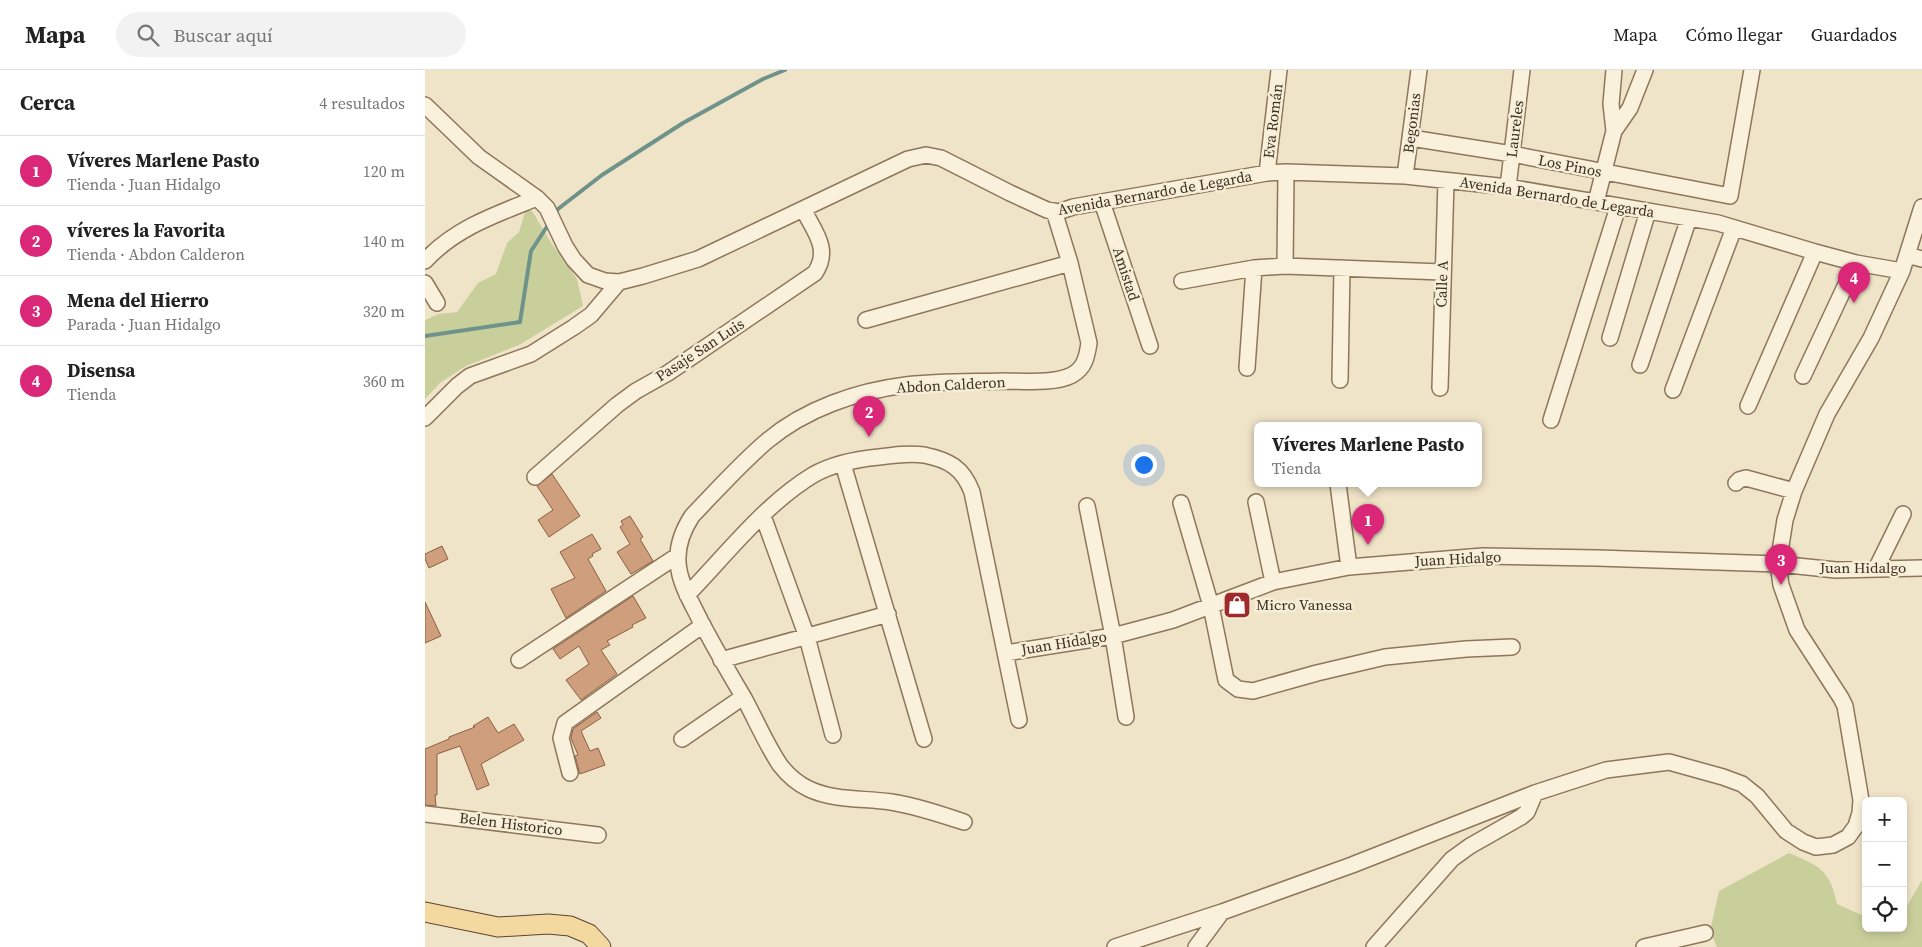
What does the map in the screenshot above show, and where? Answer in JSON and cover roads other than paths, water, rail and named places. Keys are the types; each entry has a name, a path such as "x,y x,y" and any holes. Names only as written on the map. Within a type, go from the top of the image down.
{"main road":[{"path":"425,912 498,927 548,924 570,926 589,934 601,947"}],"street":[{"name":"Eva Román","path":"1267,173 1279,70"},
{"name":"Begonias","path":"1405,176 1419,70"},
{"name":"Laureles","path":"1508,187 1522,70"},
{"path":"1614,70 1611,104 1614,131"},
{"path":"1595,202 1614,131 1630,108 1645,70"},
{"name":"Los Pinos","path":"1411,138 1511,154 1730,196 1752,70"},
{"name":"Avenida Bernardo de Legarda","path":"425,105 479,157 542,203 574,260 588,275 599,280 619,282 663,271 699,259 908,159 926,155 941,158 1010,193 1054,212 1267,173 1405,176 1508,187 1689,218 1735,228 1856,263 1901,270"},
{"path":"1285,266 1286,172"},
{"name":"Calle A","path":"1440,388 1442,272 1447,181"},
{"name":"Amistad","path":"1102,202 1150,346"},
{"path":"425,260 473,224 542,203"},
{"path":"1551,420 1619,207"},
{"path":"1115,947 1222,912 1361,862 1535,793 1607,770 1669,762 1742,784 1757,796 1786,831 1803,842 1816,847 1833,845 1848,836 1856,826 1861,800 1845,706 1797,630 1781,584 1778,564 1785,520 1794,491 1827,414 1871,338 1901,270 1915,257 1922,207"},
{"name":"Pasaje San Luis","path":"535,477 617,405 636,391 680,366 815,273 821,264 823,254 821,244 803,209"},
{"path":"1610,338 1648,211"},
{"name":"Abdon Calderon","path":"964,822 922,808 889,802 831,796 808,789 795,781 781,765 703,626 687,595 679,571 677,556 683,531 692,516 709,498 767,441 790,425 819,409 861,394 906,385 1034,381 1072,375 1083,367 1089,343 1070,263 1054,212"},
{"path":"1640,365 1689,218"},
{"path":"1673,390 1735,228"},
{"path":"1748,406 1815,252"},
{"path":"866,320 1070,263"},
{"path":"1803,376 1856,263"},
{"path":"1181,281 1254,268 1285,266 1442,272"},
{"path":"1247,368 1254,268"},
{"path":"1340,380 1342,268"},
{"path":"425,418 457,386 470,376 531,354 574,327 600,305 619,282"},
{"path":"425,283 437,304"},
{"path":"687,595 763,516 790,491 815,474 843,464 901,454 917,454 941,460 959,469 967,479 972,492 1019,720"},
{"path":"843,464 924,739"},
{"path":"1736,483 1746,478 1794,491"},
{"path":"1338,487 1349,567"},
{"path":"1256,502 1273,582"},
{"path":"1181,503 1211,606 1227,680 1231,686 1244,691 1253,691 1317,672 1385,657 1466,648 1512,647"},
{"path":"1087,506 1113,636 1126,717"},
{"path":"1876,570 1903,514"},
{"path":"763,516 807,637 833,735"},
{"path":"519,660 677,556"},
{"name":"Juan Hidalgo","path":"1006,653 1113,636 1173,620 1273,582 1349,567 1483,556 1778,564 1836,570 1922,568"},
{"path":"721,660 888,614"},
{"path":"570,773 561,738 565,723 703,626"},
{"path":"683,739 743,697"},
{"path":"1374,947 1452,859 1527,812 1535,793"},
{"name":"Belen Historico","path":"425,814 598,834"},
{"path":"1196,947 1222,912"},
{"path":"1644,947 1705,933"}],"waterway":[{"path":"555,214 558,209 602,175 683,123 763,79 785,70"},
{"path":"425,336 520,322 531,251 550,222"}],"place":[{"name":"Disensa","path":"1854,303"},
{"name":"víveres la Favorita","path":"869,437"},
{"name":"Víveres Marlene Pasto","path":"1368,545"},
{"name":"Mena del Hierro","path":"1781,585"},
{"name":"Micro Vanessa","path":"1237,605"}]}
